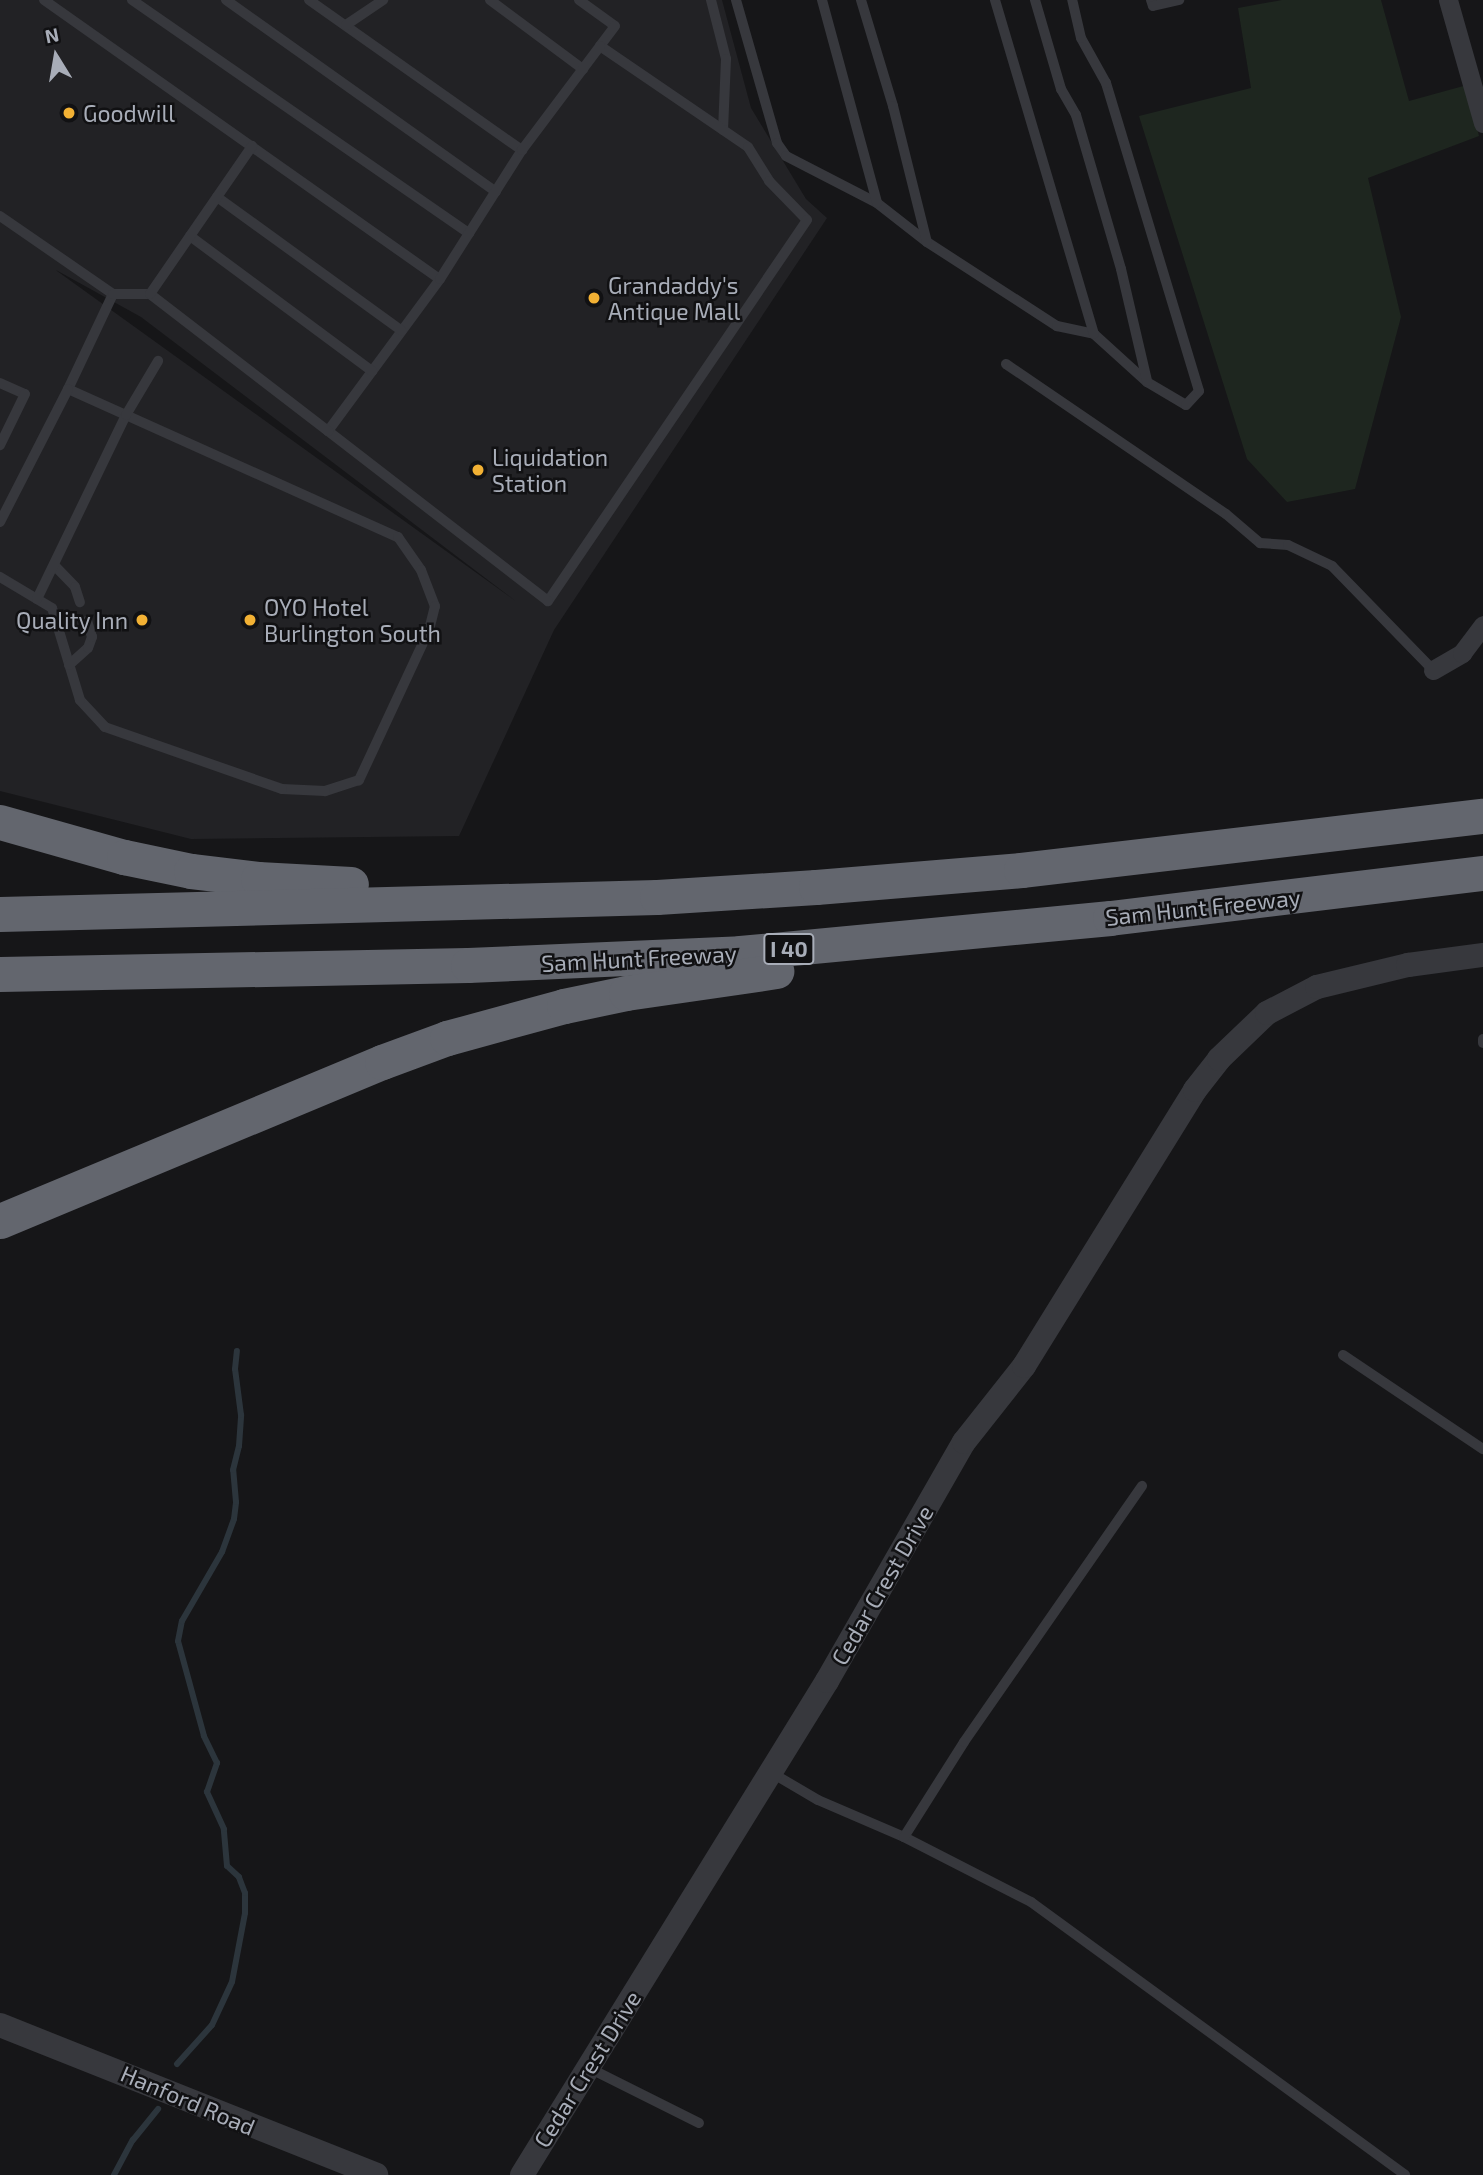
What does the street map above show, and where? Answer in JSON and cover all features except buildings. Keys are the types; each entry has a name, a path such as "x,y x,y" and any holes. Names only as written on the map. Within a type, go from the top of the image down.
{"highway":[{"path":"0,914 589,898 816,887 1021,870 1483,816"},
{"path":"0,822 124,857 244,878 589,898"},
{"name":"Sam Hunt Freeway","path":"0,974 468,965 726,954 1110,918 1483,873"},
{"path":"0,1221 382,1062 503,1021 626,993 1110,918"}],"street":[{"path":"1448,0 1479,95 1483,123"},
{"path":"1433,670 1462,653 1483,625"},
{"name":"Cedar Crest Drive","path":"522,2175 771,1773 902,1553 964,1442 1024,1366 1195,1090 1219,1059 1267,1013 1317,986 1408,965 1483,955"},
{"name":"Hanford Road","path":"0,2025 376,2175"}],"lane":[{"path":"44,0 440,279"},
{"path":"132,0 469,233"},
{"path":"226,0 496,192"},
{"path":"309,0 522,150"},
{"path":"346,25 383,0"},
{"path":"490,0 583,69"},
{"path":"328,430 440,279 522,150 615,26 579,0"},
{"path":"711,0 726,59 723,130"},
{"path":"736,0 777,143 786,156 877,203 927,242 1057,326 1094,334 1147,382 1186,405 1199,391 1106,83 1081,38 1072,0"},
{"path":"822,0 877,203"},
{"path":"861,0 893,106 927,242"},
{"path":"995,0 1094,334"},
{"path":"1035,0 1061,89 1076,115 1117,256 1147,382"},
{"path":"1151,0 1153,6 1179,0"},
{"path":"0,216 113,295 150,294 548,601 807,220 769,181 748,147 600,46"},
{"path":"150,294 252,146"},
{"path":"217,197 402,331"},
{"path":"190,236 372,371"},
{"path":"0,522 113,295"},
{"path":"37,599 126,415 158,361"},
{"path":"1006,364 1226,514 1260,543 1288,545 1332,566 1433,670"},
{"path":"0,383 25,394 0,445"},
{"path":"0,577 52,608 80,700 104,727 282,789 325,791 359,780 429,630 435,606 421,570 398,537 68,389"},
{"path":"54,565 75,587 80,602"},
{"path":"69,665 88,648 92,636 87,621"},
{"path":"1343,1355 1483,1450"},
{"path":"904,1837 964,1742 1142,1486"},
{"path":"771,1773 818,1800 904,1837 1031,1902 1405,2175"},
{"path":"588,2068 699,2123"}],"shaded area":[{"path":"0,0 722,0 751,108 806,199 827,218 554,630 459,836 191,839 0,791","holes":["56,270 141,317 517,602"]},
{"path":"1282,0 1381,0 1409,101 1467,85 1479,136 1368,178 1401,317 1355,489 1287,502 1247,459 1139,116 1251,88 1238,8"}],"waterway":[{"path":"177,2064 212,2025 232,1982 245,1913 245,1893 239,1877 227,1866 224,1829 207,1792 217,1763 204,1736 178,1641 182,1621 222,1552 234,1519 236,1502 233,1470 239,1446 241,1415 235,1369 237,1351"},
{"path":"114,2175 133,2140 158,2109"}],"place":[{"name":"Goodwill","path":"69,113"},
{"name":"Grandaddy's Antique Mall","path":"594,298"},
{"name":"Liquidation Station","path":"478,470"},
{"name":"Quality Inn","path":"142,620"},
{"name":"OYO Hotel Burlington South","path":"250,620"}]}
